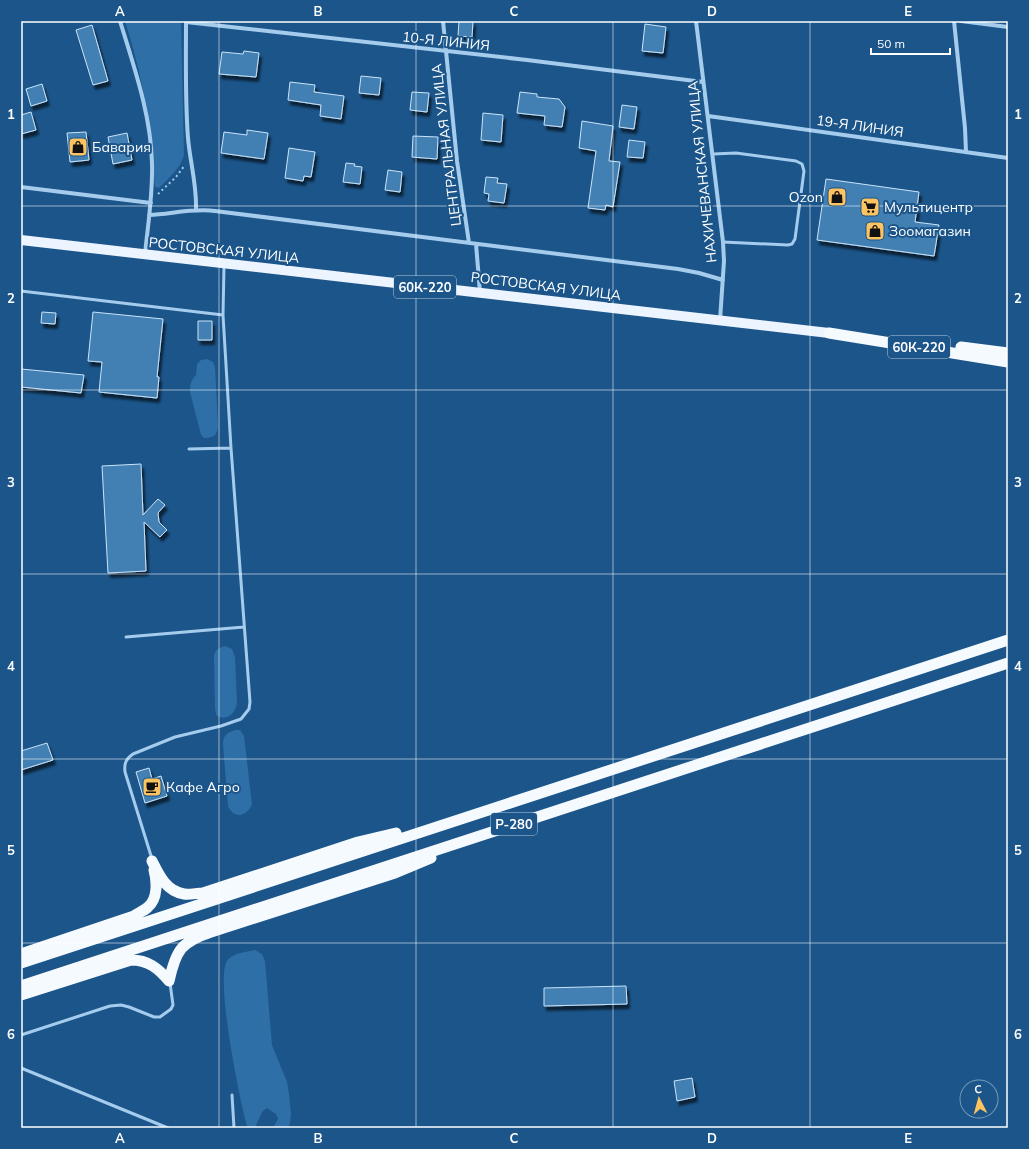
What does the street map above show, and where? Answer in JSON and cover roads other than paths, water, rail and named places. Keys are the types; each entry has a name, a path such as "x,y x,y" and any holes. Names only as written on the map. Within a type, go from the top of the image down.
{"highway":[{"name":"60К-220","path":"829,333 1008,353"},
{"name":"60К-220","path":"829,333 1008,362"},
{"name":"Р-280","path":"21,963 1008,640"},
{"name":"Р-280","path":"21,986 1008,663"},
{"path":"152,861 160,878 170,889 183,894 203,893 358,842 472,815"},
{"path":"169,981 179,952 184,945 192,939 394,874 514,824"},
{"path":"21,954 134,916 149,907 155,896 156,879 152,861"},
{"path":"21,994 131,960 146,962 158,968 169,981"}],"main road":[{"name":"РОСТОВСКАЯ УЛИЦА","path":"21,240 829,333"}],"street":[{"path":"120,21 148,123 152,163 151,202 144,255"},
{"name":"ЦЕНТРАЛЬНАЯ УЛИЦА","path":"443,21 456,161 469,243"},
{"name":"НАХИЧЕВАНСКАЯ УЛИЦА","path":"696,21 723,242 723,280 720,320"},
{"path":"954,21 966,152"},
{"path":"961,21 1008,27"},
{"path":"186,22 186,100 190,156 196,190 196,210"},
{"name":"10-Я ЛИНИЯ","path":"186,22 527,60 703,82"},
{"name":"19-Я ЛИНИЯ","path":"708,116 1008,158"},
{"path":"21,187 151,202"},
{"name":"РОСТОВСКАЯ УЛИЦА","path":"149,215 165,215 196,210 234,213 678,269 723,280"},
{"path":"476,244 481,293"}],"lane":[{"path":"713,154 736,153 796,161 802,164 804,171 795,239 792,244 723,242"},
{"path":"152,861 125,772 124,765 127,758 133,754 174,737 221,726 241,719 246,715 250,702 231,448 223,315 224,263"},
{"path":"21,291 223,315"},
{"path":"190,449 231,448"},
{"path":"126,637 244,627"},
{"path":"21,1034 110,1006 121,1005 154,1017 160,1017 171,1009 172,1005 169,981"},
{"path":"21,1068 168,1128"},
{"path":"232,1095 234,1128"}],"place":[{"name":"Бавария","path":"78,147"},
{"name":"Ozon","path":"837,197"},
{"name":"Мультицентр","path":"870,207"},
{"name":"Зоомагазин","path":"875,231"},
{"name":"Кафе Агро","path":"152,787"}]}
